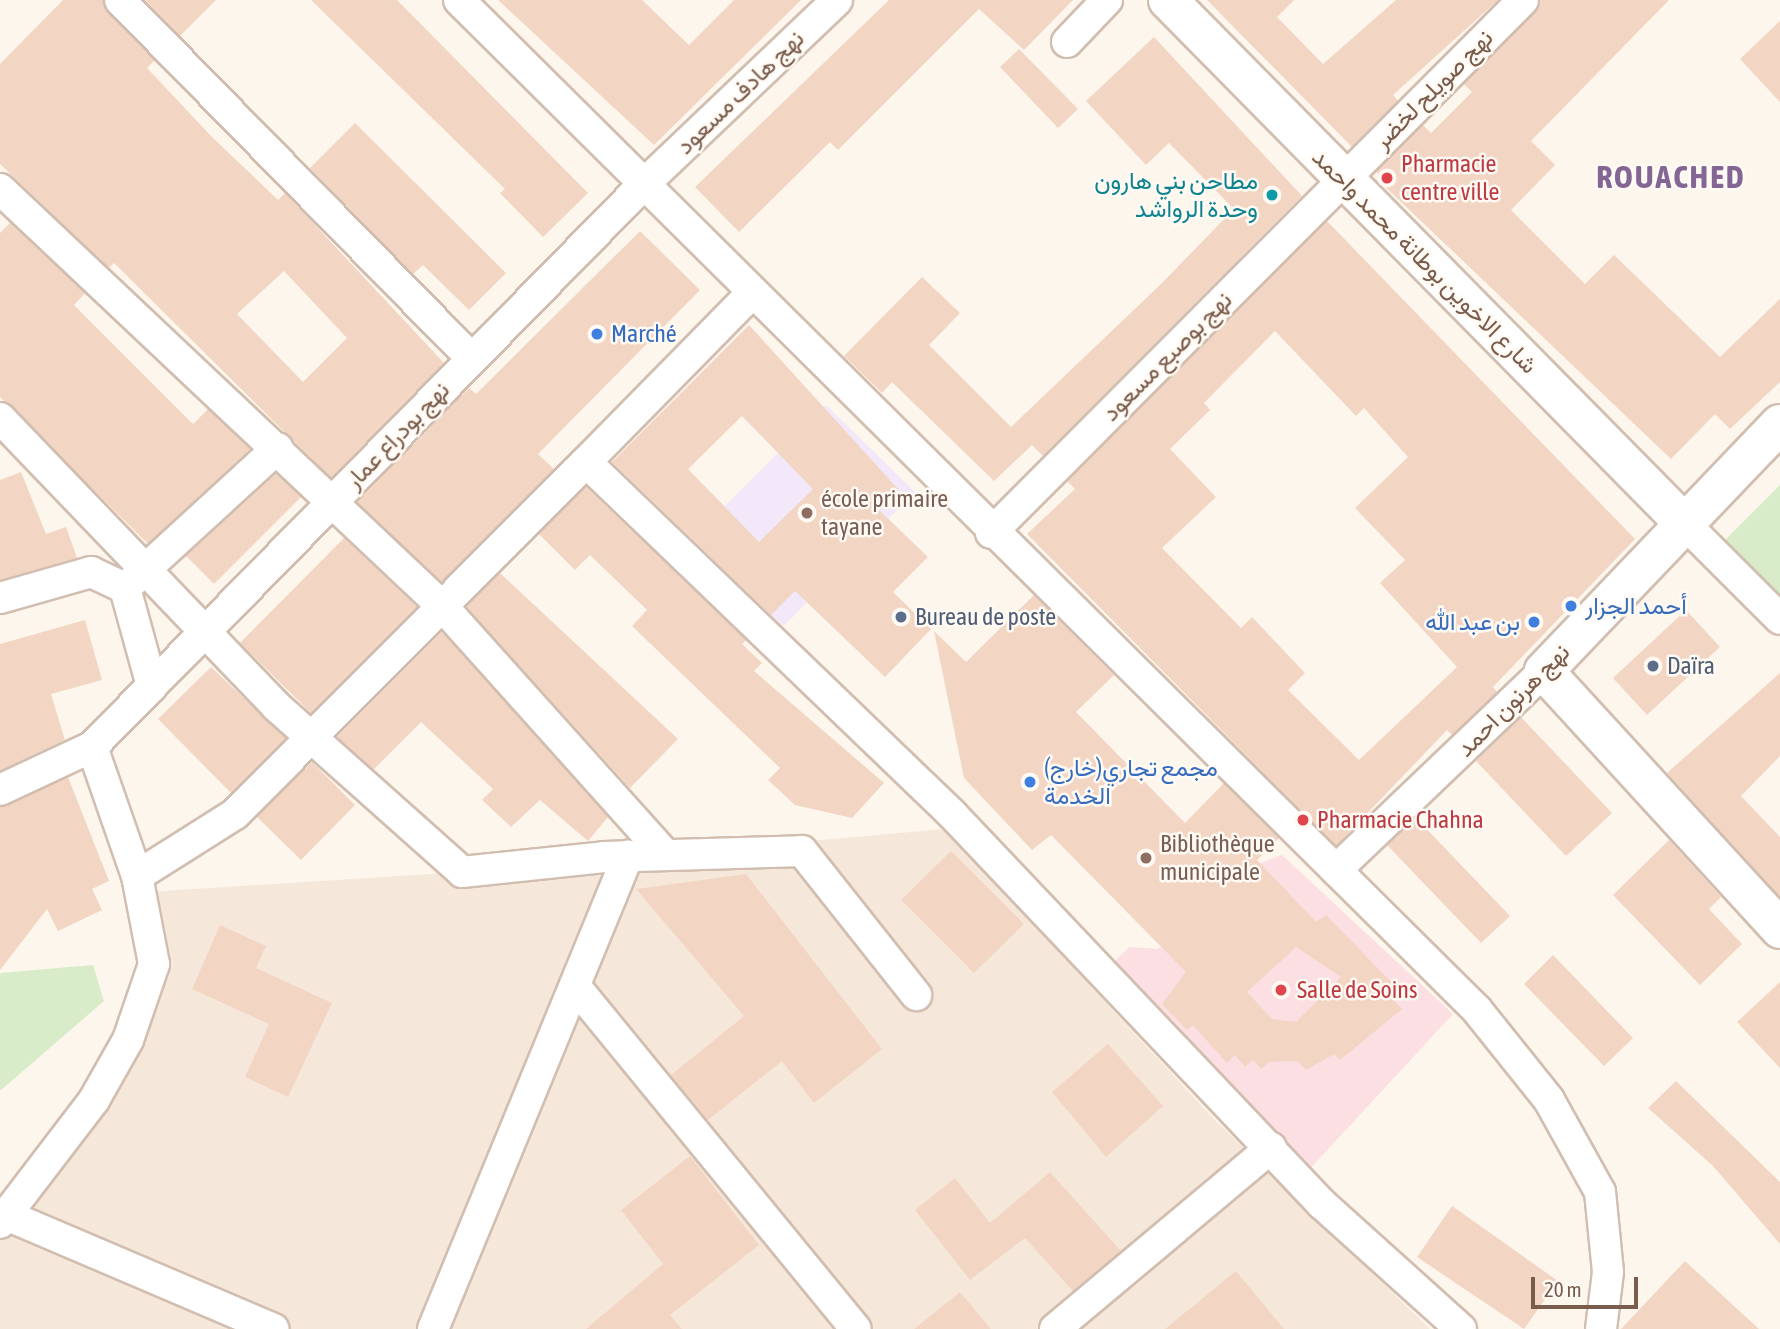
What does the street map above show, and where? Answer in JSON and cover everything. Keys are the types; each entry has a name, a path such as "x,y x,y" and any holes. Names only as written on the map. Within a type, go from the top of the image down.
{"main road":[{"name":"شارع الاخوين بوطانة محمد واحمد","path":"1168,0 1683,522"},
{"name":"نهج هرنون احمد","path":"1544,671 1683,522 1780,424"},
{"path":"1544,671 1780,929"}],"street":[{"path":"120,0 472,359"},
{"path":"459,0 991,533 1477,1010 1549,1100 1600,1192 1608,1272 1601,1329"},
{"name":"نهج هادف مسعود","path":"643,185 836,0"},
{"path":"1067,41 1107,0"},
{"name":"نهج صويلح لخضر","path":"1343,178 1523,0"},
{"name":"نهج بوصبع مسعود","path":"991,533 1343,178"},
{"name":"نهج بودراع عمار","path":"92,747 643,185"},
{"path":"0,189 444,607 665,854"},
{"path":"137,876 236,814 444,607 752,293"},
{"path":"0,418 136,580 207,629 312,740 462,872 628,856 802,851 916,995"},
{"path":"136,580 278,448"},
{"path":"586,462 952,814 1322,1204 1461,1329"},
{"path":"1683,522 1780,620"},
{"path":"0,598 91,572 136,580"},
{"path":"136,580 152,686"},
{"name":"نهج هرنون احمد","path":"1335,870 1514,703 1544,671"},
{"path":"0,790 92,747 137,876 155,964 128,1040 94,1100 2,1218 273,1329"},
{"path":"433,1329 628,856"},
{"path":"575,986 856,1329"},
{"path":"1055,1329 1271,1148"}],"shaded area":[{"name":"école primaire tayane","path":"826,405 915,492 784,626 686,545"},
{"path":"944,829 1215,1120 1430,1329 0,1329 0,1234 133,1041 147,892 462,872"},
{"name":"Salle de Soins","path":"1282,855 1453,1014 1306,1173 1110,966 1129,947 1158,949 1238,871"}],"green space":[{"path":"1780,485 1780,599 1723,542"},
{"path":"93,965 104,1001 0,1091 0,973"}],"building":[{"path":"63,0 103,0 155,60 147,68 211,136 278,200 285,193 444,363 331,478 114,263 109,268 0,164 0,64","holes":["284,271 347,338 303,382 237,314"]},
{"path":"145,0 216,0 180,36"},
{"path":"311,0 397,0 588,193 543,237 500,193 505,189"},
{"path":"498,0 642,0 689,45 734,0 801,0 654,145"},
{"path":"889,0 1073,0 1024,50 979,9 838,150 830,142 739,232 695,187"},
{"path":"1207,0 1294,0 1277,17 1323,64 1396,0 1498,0 1393,95 1398,101 1352,147"},
{"path":"1540,0 1669,0 1531,141 1555,165 1511,210 1585,284 1614,255 1720,357 1780,299 1780,382 1730,429 1715,414 1671,459 1379,181 1377,171 1423,125 1431,133 1472,92 1464,84"},
{"path":"1780,21 1780,102 1740,59"},
{"path":"1154,37 1302,196 1043,456 1032,445 994,481 892,382 882,393 844,356 922,277 960,313 929,345 1011,427 1161,284 1234,209 1169,143 1146,165 1086,101"},
{"path":"1019,49 1078,109 1058,128 1000,67"},
{"path":"355,123 506,273 469,310 423,265 413,274 310,168"},
{"path":"1327,221 1635,539 1493,687 1497,692 1452,735 1447,730 1336,846 1027,534 1075,489 1067,481","holes":["1275,331 1356,416 1364,408 1408,457 1355,508 1405,560 1380,583 1457,667 1359,760 1288,690 1305,673 1252,617 1241,628 1162,548 1216,497 1170,449 1210,410 1204,403"]},
{"path":"10,223 85,293 74,305 193,424 208,409 250,449 148,544 0,397 0,233"},
{"path":"640,231 700,290 538,454 554,469 442,582 357,502 469,388 476,394"},
{"path":"749,325 898,489 878,509 928,557 893,592 931,629 885,677 795,591 771,615 612,462","holes":["742,416 813,489 759,542 688,469"]},
{"path":"21,472 46,534 66,527 77,558 0,580 0,480"},
{"path":"276,474 301,497 214,584 186,556"},
{"path":"586,487 746,640 742,644 762,663 754,671 884,783 852,818 795,805 768,780 780,768 632,626 647,610 590,555 575,570 539,534"},
{"path":"344,538 417,607 311,713 240,643"},
{"path":"500,573 678,739 630,788 466,607"},
{"path":"1034,595 1114,675 1076,712 1185,823 1224,783 1279,838 1257,860 1316,922 1326,915 1397,988 1390,996 1402,1009 1340,1060 1334,1054 1306,1070 1298,1061 1269,1062 1261,1069 1253,1060 1245,1067 1235,1055 1227,1063 1193,1025 1187,1030 1162,1004 1186,972 1051,835 1032,850 964,778 934,631 966,662","holes":["1296,947 1341,977 1296,1022 1272,1019 1247,992"]},
{"name":"Daïra","path":"1686,610 1720,647 1647,715 1613,678"},
{"path":"85,620 102,680 51,694 65,740 0,771 0,644"},
{"path":"442,632 608,817 588,841 540,800 511,827 482,800 493,789 421,722 373,770 337,737"},
{"path":"211,667 286,738 231,793 158,719"},
{"path":"1780,673 1780,756 1741,796 1780,837 1780,897 1667,773"},
{"path":"1521,717 1612,813 1566,856 1476,761"},
{"path":"312,762 355,805 301,860 257,817"},
{"path":"68,777 109,881 92,889 102,910 58,931 47,909 0,970 0,807"},
{"path":"1416,818 1510,916 1481,943 1387,845"},
{"path":"1669,840 1721,897 1709,909 1742,944 1700,985 1613,895"},
{"path":"951,851 1024,924 974,973 901,900"},
{"path":"746,874 882,1049 814,1103 782,1061 708,1120 671,1075 744,1016 636,889"},
{"path":"220,925 266,946 256,968 332,1003 288,1097 245,1077 269,1024 192,989"},
{"path":"1553,955 1633,1038 1604,1066 1524,984"},
{"path":"1780,982 1780,1068 1737,1022"},
{"path":"1108,1044 1163,1106 1106,1157 1052,1092"},
{"path":"1676,1081 1780,1182 1780,1244 1713,1166 1648,1108"},
{"path":"690,1156 759,1245 670,1315 682,1329 586,1329 663,1264 621,1210"},
{"path":"1050,1172 1121,1251 1073,1291 1025,1238 970,1280 915,1210 955,1178 990,1223"},
{"path":"1452,1206 1558,1281 1524,1329 1417,1257"},
{"path":"1685,1261 1759,1329 1621,1329"},
{"path":"1236,1271 1284,1329 1165,1329"},
{"path":"960,1292 991,1329 914,1329"}],"place":[{"name":"Pharmacie centre ville","path":"1387,178"},
{"name":"مطاحن بني هارون وحدة الرواشد","path":"1272,195"},
{"name":"Marché","path":"597,334"},
{"name":"école primaire tayane","path":"807,513"},
{"name":"أحمد الجزار","path":"1571,606"},
{"name":"Bureau de poste","path":"901,617"},
{"name":"بن عبد الله","path":"1534,622"},
{"name":"Daïra","path":"1653,666"},
{"name":"(مجمع تجاري(خارج الخدمة","path":"1030,782"},
{"name":"Pharmacie Chahna","path":"1303,820"},
{"name":"Bibliothèque municipale","path":"1146,858"},
{"name":"Salle de Soins","path":"1281,990"}],"district":[{"name":"ROUACHED","path":"1671,177"}]}
